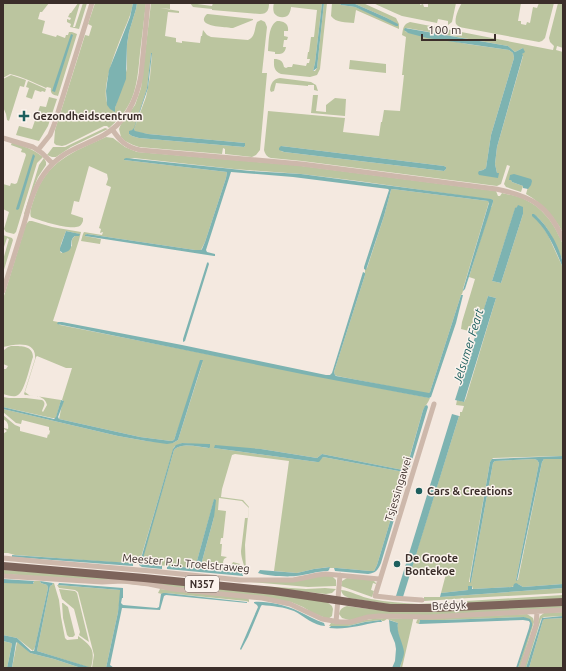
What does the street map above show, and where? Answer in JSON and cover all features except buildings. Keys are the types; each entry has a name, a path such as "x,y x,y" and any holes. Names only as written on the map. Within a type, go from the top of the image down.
{"main road":[{"name":"Meester P.J. Troelstraweg","path":"3,566 151,578 274,591 337,600"},
{"name":"Brédyk","path":"337,600 390,608 418,609 563,602"}],"street":[{"path":"38,150 53,129 92,3"},
{"path":"3,291 33,195 41,177 52,163 62,155 104,135 112,129 126,114 135,100 141,75 148,3"},
{"path":"112,129 122,142 132,148 140,150 302,164 512,192 528,198 539,205 551,217 563,239"},
{"path":"3,138 38,150 52,163"},
{"name":"Tsjessingawei","path":"375,596 434,404"},
{"name":"Meester P.J. Troelstraweg","path":"3,558 135,569 240,580 293,580 321,574 340,575"},
{"path":"3,576 149,584 173,589 262,598 290,604 301,608 318,618 336,622 340,575 379,579"},
{"name":"Brédyk","path":"375,596 422,600"},
{"name":"Brédyk","path":"336,622 345,622 379,616 429,617 563,610"},
{"path":"522,668 536,625 537,612"}],"green space":[{"path":"3,3 49,3 42,12 40,12 38,19 45,21 42,33 56,37 57,35 65,38 69,32 77,34 58,96 52,94 51,88 46,88 20,77 10,74 3,78"},
{"path":"78,3 80,3 73,27 75,27 83,3 87,3 79,29 70,27 71,24 67,22 67,19 70,20 71,18 68,17 70,13"},
{"path":"95,3 133,3 130,16 115,52 107,82 106,95 108,105 115,111 127,69 127,44 137,3 146,3 138,75 134,94 125,111 109,128 104,126 66,145 56,145 54,143 55,130 85,35 89,36 92,26 88,24"},
{"path":"151,3 174,3 170,4 170,9 160,8 179,11 179,13 168,12 165,36 176,38 176,42 182,43 182,41 200,43 203,30 211,37 248,40 254,34 257,22 261,20 265,22 267,27 262,73 267,73 260,150 256,155 252,157 225,154 225,149 223,148 222,154 139,147 125,141 121,137 119,129 135,105 141,88","holes":["151,53 150,77 146,97 134,129 147,88","134,129 135,132 245,143 245,146 139,138 129,134 129,132"]},
{"path":"190,3 212,6 213,3 269,3 269,7 268,11 260,14 212,10 193,7"},
{"path":"274,3 322,3 313,71 315,71 317,68 324,3 327,3 320,69 317,75 310,77 281,74 275,70 274,59 280,60 286,68 292,67 293,64 306,66 307,63 309,63 310,59 307,59 308,52 311,37 314,37 317,10 291,7 288,16 282,17 277,16 274,13"},
{"path":"332,3 355,7 397,24 353,3 363,3 396,18 399,24 399,29 356,10 354,23 338,21 331,16"},
{"path":"373,3 420,3 420,5 423,4 424,7 428,7 428,4 432,3 456,3 452,22 448,25 448,21 438,19 437,23 402,16"},
{"path":"462,3 521,3 518,21 521,21 521,24 526,25 527,22 530,23 533,7 537,8 539,3 554,3 545,38 539,42 459,27 456,24 456,19 458,10"},
{"path":"558,3 563,3 563,48 557,46 556,50 563,52 563,233 548,211 526,194 528,187 511,180 512,182 523,186 521,192 506,187 504,184 510,166 507,165 501,184 497,186 271,158 265,153 264,150 268,111 345,118 343,132 379,136 384,110 400,111 406,37 402,35 404,27 410,22 553,50 554,46 550,42 549,38","holes":["407,28 508,46 515,52 523,48 523,56 497,147 495,164 497,173 479,171 486,168 491,135 514,58 513,53 509,50 467,44 406,32 405,30","281,146 444,166 446,169 444,171 284,152 281,151"]},
{"path":"207,14 253,20 233,28 217,27 204,22 204,18"},
{"path":"277,21 284,22 288,29 288,31 284,31 284,36 288,37 287,40 284,40 283,47 286,47 285,51 281,54 275,54 275,52 268,51 270,30"},
{"path":"350,60 386,64 386,73 349,69"},
{"path":"11,75 26,80 24,87 20,86 9,121 7,120 3,107 3,79"},
{"path":"280,78 311,82 316,85 318,91 314,90 314,85 308,86 276,83 274,91 271,92 271,85 276,79"},
{"path":"28,81 46,89 45,92 35,90 32,99 26,97 29,88 26,87"},
{"path":"313,95 318,95 316,111 326,112 326,105 335,98 346,99 345,116 311,113"},
{"path":"49,97 57,99 48,126 39,141 16,135 19,126 32,129 40,106 46,107"},
{"path":"105,128 108,129 71,147 56,157 47,155 53,147 65,147"},
{"path":"106,137 113,138 125,147 137,152 294,165 496,191 498,196 502,193 523,199 537,207 546,215 561,239 563,245 563,261 548,229 534,214 548,235 563,268 563,456 493,458 490,462 469,582 471,582 493,463 495,461 534,459 539,463 516,580 518,580 542,462 544,459 563,459 563,584 523,587 518,584 512,587 473,589 472,586 469,586 468,590 441,593 446,574 410,573 460,412 462,412 464,406 456,405 457,400 464,402 466,398 496,298 488,296 477,333 461,329 475,279 469,277 493,200 301,174 234,169 134,158 124,160 227,172 205,242 201,250 87,234 85,236 101,239 100,244 81,241 84,232 102,235 103,232 100,233 101,229 99,228 111,187 106,185 108,179 107,174 89,166 79,202 74,201 71,214 83,218 81,225 67,227 31,217 30,213 32,204 39,186 53,167 72,153","holes":["517,207 523,207 523,214 501,283 492,281 515,209"]},
{"path":"12,142 24,146 43,157 37,163 16,232 14,234 6,232 4,229 9,212 3,209 3,184 10,186 11,183 17,183 26,155 25,153 21,152 22,149 11,145"},
{"path":"44,158 46,165 38,177 24,214 39,165"},
{"path":"392,189 489,202 463,291 429,394 337,376 334,372 365,275 365,269 367,268"},
{"path":"29,221 32,221 52,227 81,232 53,321 58,322 60,325 430,398 423,410 407,466 408,471 322,454 317,458 261,449 214,448 317,462 323,457 404,472 374,571 329,567 297,573 274,571 289,461 235,454 232,455 221,497 243,500 249,508 242,501 219,498 218,510 226,511 223,538 221,538 220,544 222,544 221,556 227,557 223,562 224,566 231,566 233,562 240,564 243,573 202,568 201,565 214,517 214,500 195,568 142,564 142,559 174,450 181,446 208,448 210,446 182,443 174,447 139,564 3,553 3,434 7,431 4,428 8,429 8,427 6,421 3,419 3,415 15,425 20,427 20,431 47,438 50,431 49,427 22,420 21,424 16,423 3,412 3,409 118,436 146,441 173,443 178,440 203,361 174,440 171,441 140,437 59,419 62,400 72,368 66,368 37,356 25,392 29,395 35,396 25,395 24,394 35,359 35,353 29,346 19,344 3,347 3,299 26,224","holes":["66,231 79,234 73,238 72,246 61,253 61,244"]},
{"path":"3,235 12,238 13,240 3,273 3,260 9,239 7,238 3,250"},
{"path":"11,346 22,346 28,348 31,350 33,357 21,393 15,396 3,394 3,373 4,369 8,366 3,364 3,349 4,350"},
{"path":"36,396 61,400 56,418 3,407 3,397 42,400 44,404 43,412 47,405 46,402 44,399"},
{"path":"245,518 248,518 245,545 246,574 241,551"},
{"path":"3,570 96,576 275,594 327,602 333,609 332,616 328,619 291,602 94,580 3,574"},
{"path":"332,576 336,580 336,586 308,587 251,582"},
{"path":"347,578 373,580 376,584 373,583 371,590 374,591 372,597 341,586 342,581"},
{"path":"34,581 40,581 41,583 47,585 48,588 33,651 17,638 3,635 3,583 34,583"},
{"path":"53,583 59,600 65,638 67,640 78,639 78,636 90,646 93,653 91,668 37,651 50,586"},
{"path":"57,585 121,591 106,668 92,668 94,655 78,592 75,590 59,588"},
{"path":"260,586 336,589 332,593 326,594"},
{"path":"563,588 563,593 424,601 424,597"},
{"path":"59,589 75,591 77,593 89,642 79,635 80,632 74,609 62,599"},
{"path":"160,589 248,598 249,602 166,593 162,594 158,593"},
{"path":"341,590 371,599 419,604 563,595 563,599 436,606 387,604 349,598 343,594"},
{"path":"62,603 68,607 75,635 73,637 69,637 67,635 63,618"},
{"path":"563,604 563,609 349,620 342,618 339,614 342,608 347,606 377,610"},
{"path":"563,612 563,616 544,617 541,619 526,668 523,668 540,616 544,613"},
{"path":"527,614 533,618 534,622 520,668 518,668 532,623 524,617 420,620 419,624 416,623 418,619"},
{"path":"382,618 413,619 402,668 400,668 403,656 397,628 398,623 387,619 384,621 364,622 348,626 329,626 331,623 344,623"},
{"path":"563,618 563,668 529,668 543,620"},
{"path":"3,641 12,644 7,668 3,668"},
{"path":"17,642 19,642 30,653 81,668 12,668"}],"water":[{"path":"133,3 137,3 127,44 126,79 115,108 115,112 107,105 106,91 109,70 130,17"},
{"path":"322,3 324,3 317,68 313,71 315,63"},
{"path":"339,3 353,3 387,18 398,24 398,26 355,7 341,5"},
{"path":"405,28 508,46 515,52 523,48 525,52 522,54 523,55 497,147 495,164 497,173 499,173 498,178 479,175 478,173 486,168 491,135 514,58 513,53 509,50 427,38 408,33 404,30"},
{"path":"71,34 73,35 55,92 52,91"},
{"path":"151,53 148,88 134,129 135,131 148,134 245,143 244,147 139,138 129,134 129,131 134,128 147,88"},
{"path":"281,146 444,166 446,169 444,171 284,152 279,150"},
{"path":"33,154 35,156 19,209 17,210 16,209"},
{"path":"126,158 250,171 301,174 491,199 493,202 465,289 463,291 489,203 488,201 392,189 366,270 364,267 389,190 388,189 293,177 231,172 206,250 207,252 215,254 215,256 85,236 87,234 195,250 202,249 227,172 124,160"},
{"path":"514,174 531,179 531,185 528,189 523,188 523,186 509,180 510,175"},
{"path":"518,205 523,207 523,214 501,283 492,281 515,208"},
{"path":"532,214 539,218 549,231 557,246 563,268 550,240"},
{"path":"66,231 80,234 79,236 75,236 73,238 70,250 63,253 60,251 60,248"},
{"path":"208,262 209,264 185,341 183,342 183,339"},
{"path":"363,272 365,275 334,372 336,376 429,393 461,295 463,295 456,323 431,397 429,398 302,374 57,324 58,322 62,322 330,375 332,373"},
{"path":"488,296 496,298 464,402 455,400"},
{"path":"200,360 203,360 178,440 173,443 167,444 118,436 3,409 3,407 54,419 61,400 64,401 58,417 59,419 140,437 171,441 174,440"},
{"path":"427,405 428,407 410,467 408,468 407,467 423,410"},
{"path":"452,414 459,416 403,597 396,596"},
{"path":"182,443 210,444 210,447 181,446 174,450 142,562 143,564 162,566 162,569 142,567 139,565 173,449 176,445"},
{"path":"215,445 261,449 317,458 322,454 408,471 378,569 373,573 368,574 335,571 334,568 374,571 404,472 323,457 319,462 317,462 214,448"},
{"path":"563,456 563,459 544,459 542,462 517,581 539,463 534,459 495,461 493,463 470,583 490,462 492,459"},
{"path":"214,499 216,500 214,517 201,565 202,568 243,573 243,576 167,569 167,566 195,568"},
{"path":"12,555 131,563 133,566 12,557"},
{"path":"330,567 328,571 296,576 277,576 258,573 260,570 297,573"},
{"path":"3,579 34,581 33,584 3,583"},
{"path":"40,581 53,583 50,586 37,651 89,667 88,668 81,668 30,653 17,642 12,668 7,668 12,644 3,641 3,635 17,638 31,651 34,651 48,588 47,585 41,583"},
{"path":"59,583 123,588 123,598 121,603 123,605 157,608 159,607 161,594 163,593 247,603 166,595 164,596 160,610 122,608 110,665 114,668 106,668 118,612 120,590 58,585"},
{"path":"516,583 523,587 563,584 563,588 440,597 441,593 468,590 468,586 472,586 472,589 513,587"},
{"path":"254,602 270,603 288,607 324,623 325,626 313,623 294,611 262,605 241,650 240,649 258,607"},
{"path":"563,616 563,618 543,620 529,668 526,668 542,618"},
{"path":"524,617 530,619 532,626 518,668 516,668 529,628 529,621 419,624 420,620"},
{"path":"381,620 382,622 354,627 329,628 331,626 348,626"},
{"path":"389,620 398,623 398,630 404,652 400,668 392,668 395,661 396,649 390,631"}],"place":[{"name":"Gezondheidscentrum","path":"24,116"},
{"name":"Cars & Creations","path":"419,491"},
{"name":"De Groote Bontekoe","path":"397,564"}],"water label":[{"name":"Jelsumer Feart","path":"468,346"}]}
